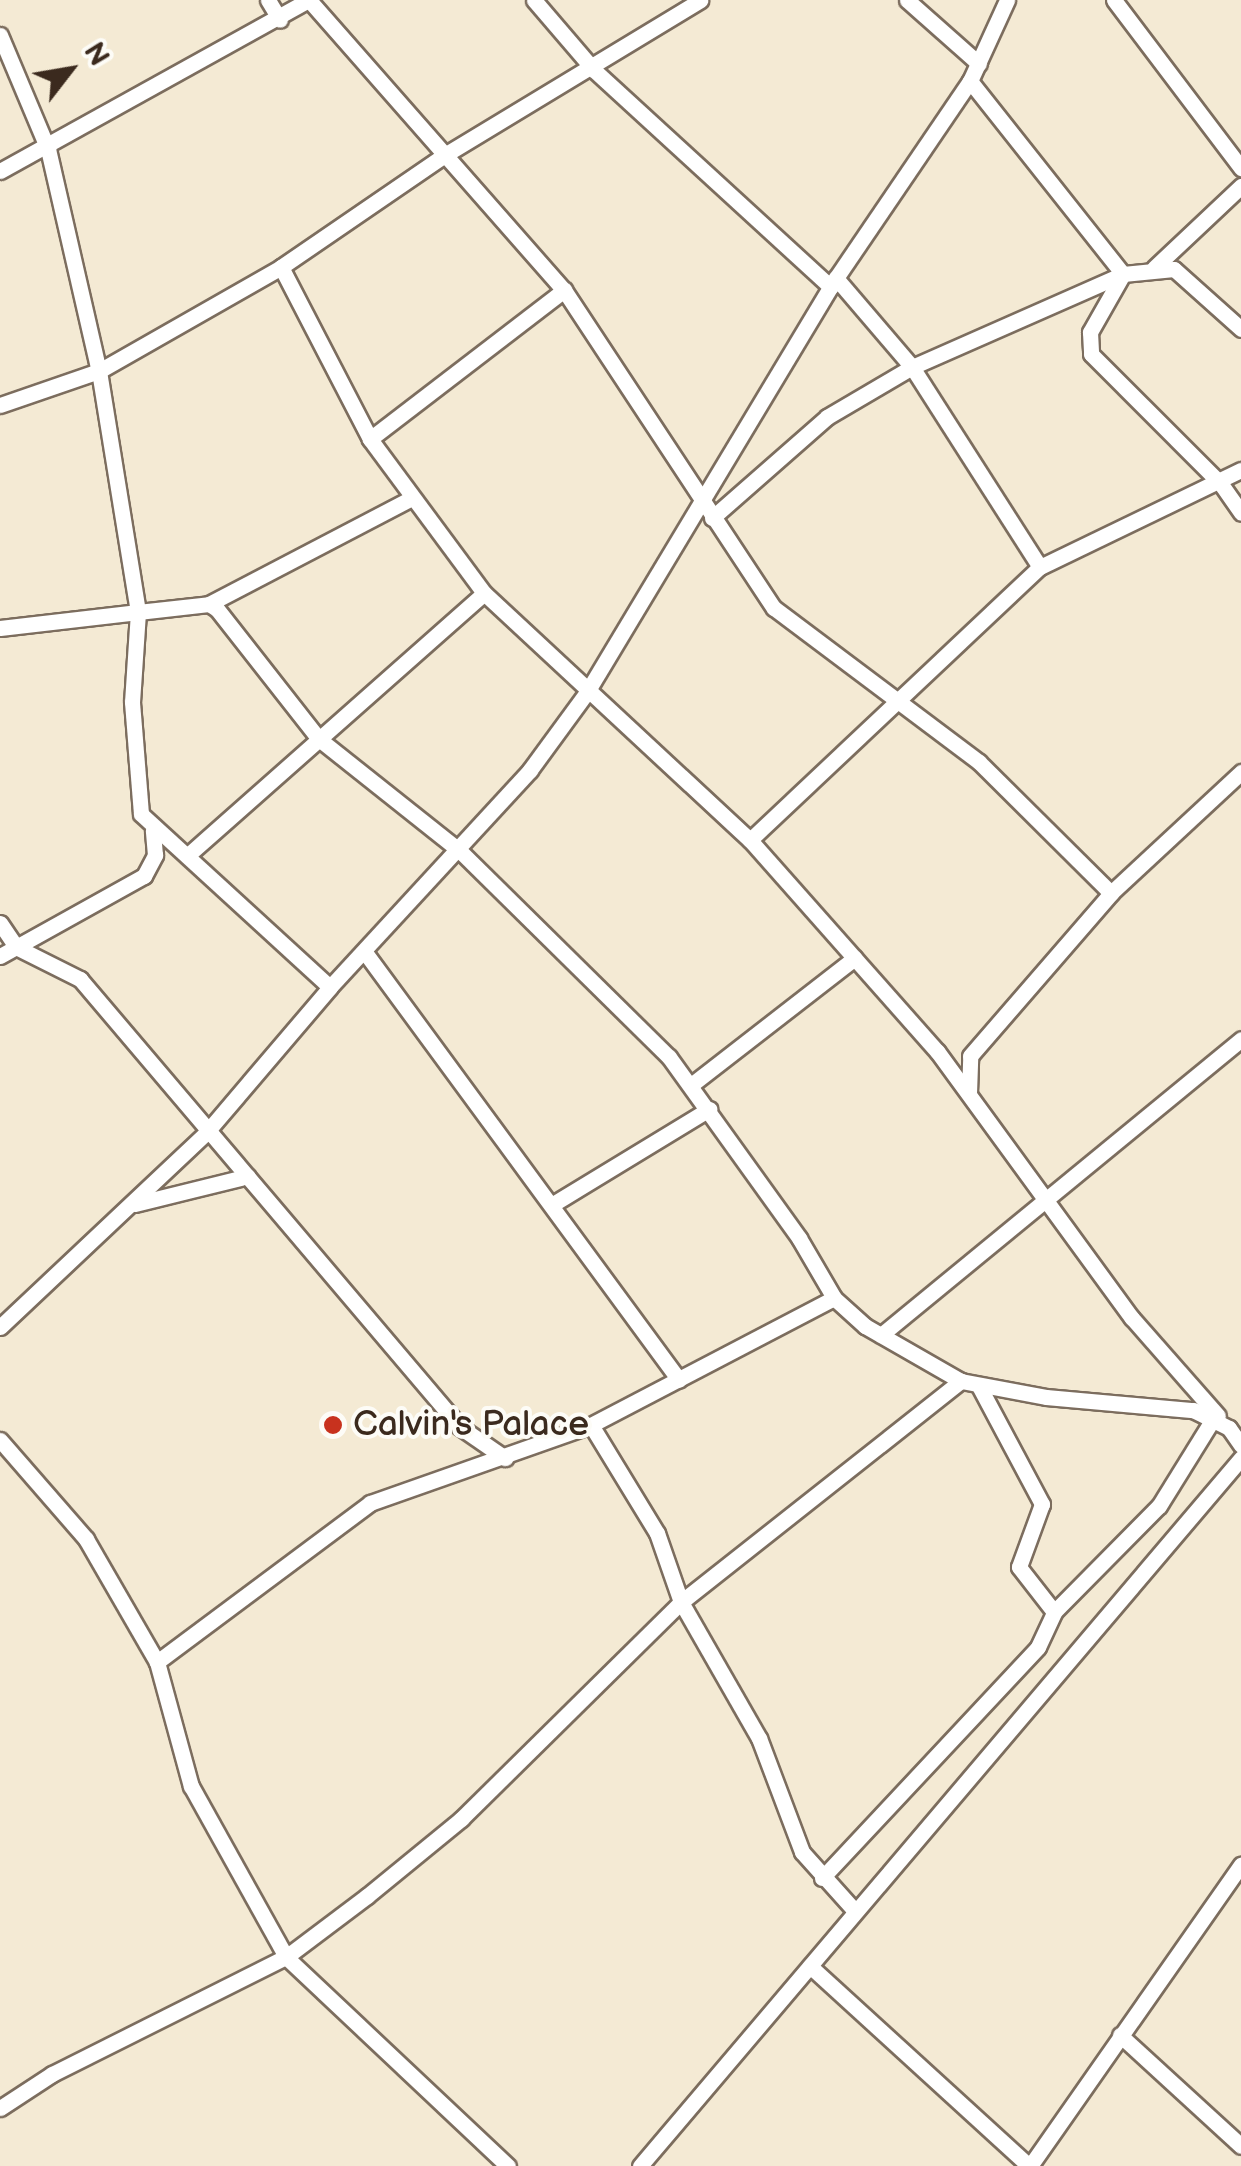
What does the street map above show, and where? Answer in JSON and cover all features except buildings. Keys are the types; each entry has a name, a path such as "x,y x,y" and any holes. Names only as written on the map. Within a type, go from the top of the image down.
{"street":[{"path":"268,0 280,20"},
{"path":"0,171 280,20 309,0 442,156 564,290 774,608 979,762 1110,893"},
{"path":"534,0 594,70 834,282 912,366 1040,566"},
{"path":"0,405 99,371 282,267 442,156 594,70 701,0"},
{"path":"907,0 979,64"},
{"path":"0,1328 205,1134 330,986 460,851 588,692 834,282 970,82 1007,0"},
{"path":"1114,0 1241,168"},
{"path":"0,35 48,148 99,371 138,612 134,796 152,830 155,855 144,876 0,956"},
{"path":"970,82 1123,274"},
{"path":"1154,268 1241,186"},
{"path":"282,267 370,439 410,499 484,593 750,840 855,958 969,1093 1132,1318 1241,1445"},
{"path":"712,518 827,418 912,366 1123,274 1154,268 1186,276 1241,329"},
{"path":"1123,274 1090,332 1091,354 1221,484 1241,514"},
{"path":"370,439 564,290"},
{"path":"750,840 1040,566 1221,484 1241,470"},
{"path":"0,628 209,604 410,499"},
{"path":"188,854 484,593"},
{"path":"209,604 319,739 460,851 691,1085 834,1298 881,1335 962,1381 978,1386 1177,1406 1213,1418 1228,1428"},
{"path":"969,1093 970,1056 1110,893 1241,772"},
{"path":"152,830 188,854 330,986"},
{"path":"0,922 16,947 80,979 205,1134 248,1176 460,1427 505,1458"},
{"path":"364,951 553,1204 678,1380"},
{"path":"691,1085 855,958"},
{"path":"881,1335 1241,1039"},
{"path":"553,1204 708,1109"},
{"path":"130,1205 248,1176"},
{"path":"157,1662 370,1502 591,1425 834,1298"},
{"path":"0,2108 52,2074 286,1957 461,1819 680,1602 962,1381"},
{"path":"978,1386 1042,1504 1019,1567 1054,1612"},
{"path":"822,1878 1038,1648 1054,1612 1159,1506 1213,1418"},
{"path":"591,1425 658,1533 680,1602 759,1738 802,1852 855,1911"},
{"path":"0,1440 86,1538 157,1662 191,1786 286,1957 508,2166"},
{"path":"640,2166 1241,1458"},
{"path":"810,1966 1030,2166 1241,1864"},
{"path":"1120,2035 1241,2146"}],"place":[{"name":"Calvin's Palace","path":"333,1425"}]}
